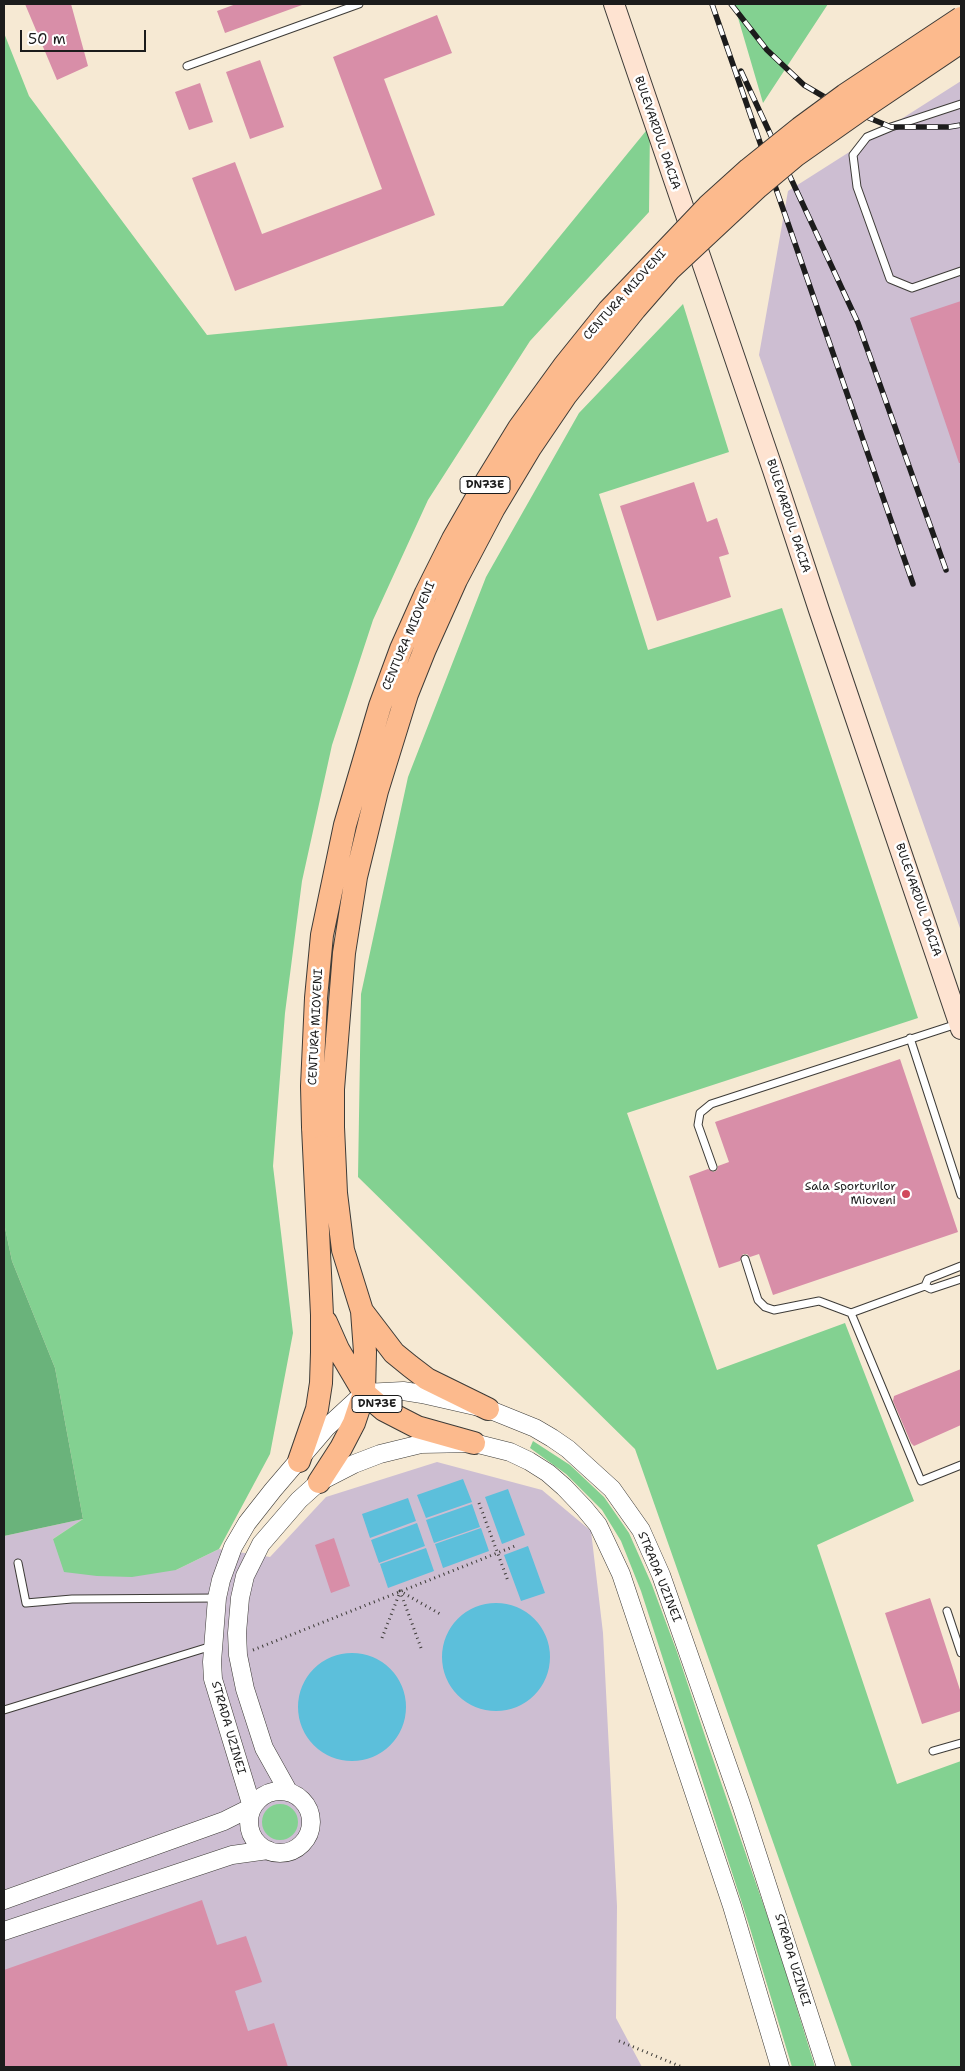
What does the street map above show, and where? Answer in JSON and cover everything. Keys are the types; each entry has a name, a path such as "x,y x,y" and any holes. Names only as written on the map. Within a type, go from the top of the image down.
{"highway":[{"name":"CENTURA MIOVENI","path":"319,1482 342,1448 354,1423 364,1394 365,1352 362,1311 356,1297 343,1250 336,1193 323,1127 312,1086 322,935 345,825 380,706 426,592 449,546 519,428 564,366 609,310 647,268 708,206 749,169 800,128 845,95 961,18"},
{"name":"CENTURA MIOVENI","path":"299,1461 318,1400 321,1383 323,1127 333,1089 344,952 356,878 376,791 407,694 456,580 494,508 530,448 566,394 669,270 758,187 796,156 961,42"},
{"name":"DN73E","path":"362,1311 394,1353 410,1366 427,1379 488,1409"},
{"name":"DN73E","path":"322,1315 338,1349 364,1394 384,1410 417,1427 474,1443"}],"main road":[{"name":"BULEVARDUL DACIA","path":"614,4 774,470 819,610 960,1026"}],"street":[{"name":"STRADA UZINEI","path":"252,1807 213,1680 213,1646 217,1598 221,1580 234,1547 247,1523 326,1428 364,1394 403,1391 488,1409 535,1428 568,1449 612,1489 641,1530 660,1575 747,1822 826,2067"},
{"path":"288,1791 264,1748 245,1689 238,1655 237,1624 240,1598 246,1576 261,1544 278,1522 298,1500 319,1482 354,1464 421,1444 474,1443 510,1452 548,1473 584,1508 598,1526 610,1548 635,1611 654,1674 732,1906 780,2067"},
{"path":"277,1790 288,1791 305,1803 310,1812 311,1822 309,1832 297,1848 288,1852 278,1853 259,1845 249,1827 249,1817 252,1807 258,1799 267,1793 277,1790"},
{"path":"4,1900 224,1821 252,1807"},
{"path":"4,1931 232,1855 268,1850"}],"lane":[{"path":"187,66 358,4"},
{"path":"961,104 891,127 867,138 853,155 856,187 890,279 912,288 961,271"},
{"path":"713,1167 698,1125 700,1113 711,1104 910,1038 960,1026"},
{"path":"910,1038 961,1195"},
{"path":"745,1259 758,1300 765,1307 774,1310 819,1301 851,1313 925,1286 931,1289 961,1280"},
{"path":"925,1286 928,1279 961,1266"},
{"path":"851,1313 922,1482 961,1465"},
{"path":"18,1563 26,1603 72,1599 217,1598"},
{"path":"947,1611 961,1653"},
{"path":"4,1710 213,1646"},
{"path":"933,1750 961,1743"}],"path":[{"path":"479,1503 508,1581"},
{"path":"238,1655 515,1546"},
{"path":"400,1591 440,1614"},
{"path":"382,1638 400,1591"},
{"path":"400,1591 421,1648"},
{"path":"619,2041 682,2067"}],"shaded area":[{"path":"961,81 961,931 759,355 788,191"},
{"path":"437,1462 542,1490 591,1531 603,1633 617,1906 616,2018 642,2067 4,2067 4,1536 83,1519 53,1539 176,1570 219,1549 270,1557 326,1497"}],"green space":[{"path":"734,4 828,4 763,103"},
{"path":"4,33 29,96 207,335 503,306 650,126 649,212 530,341 428,500 373,620 332,745 302,881 285,1013 273,1166 293,1333 270,1454 219,1549 176,1570 132,1577 97,1576 64,1572 53,1539 83,1519 55,1368 12,1261 4,1223"},
{"path":"683,304 729,452 599,494 648,650 782,608 918,1018 627,1113 717,1370 845,1323 914,1501 817,1545 897,1784 961,1761 961,2067 852,2067 635,1449 358,1177 361,994 408,777 486,577 579,413"},
{"path":"4,1223 12,1261 55,1368 83,1519 4,1536"},
{"path":"533,1441 570,1465 604,1497 629,1533 652,1585 677,1652 777,1944 815,2067 792,2067 749,1925 641,1591 621,1541 602,1510 566,1474 530,1448"},
{"path":"280,1804 287,1805 293,1809 297,1815 297,1829 293,1835 287,1839 280,1840 273,1839 267,1835 263,1829 262,1822 263,1815 267,1809 273,1805"}],"water":[{"path":"463,1479 472,1502 426,1518 417,1495"},
{"path":"508,1489 525,1535 502,1544 485,1497"},
{"path":"408,1498 416,1521 370,1538 362,1514"},
{"path":"472,1504 480,1527 434,1543 426,1520"},
{"path":"417,1523 425,1546 379,1563 371,1540"},
{"path":"481,1528 489,1551 443,1568 435,1544"},
{"path":"528,1546 545,1593 521,1601 504,1555"},
{"path":"426,1548 434,1571 388,1588 380,1564"},
{"path":"496,1603 517,1607 534,1619 546,1636 550,1657 546,1678 534,1695 517,1707 496,1711 475,1707 458,1695 446,1678 442,1657 446,1636 458,1619 475,1607"},
{"path":"352,1653 373,1657 391,1668 402,1686 406,1707 402,1728 391,1746 373,1757 352,1761 331,1757 313,1746 302,1728 298,1707 302,1686 313,1668 331,1657"}],"building":[{"path":"25,4 71,4 88,66 57,80"},
{"path":"236,4 302,5 225,33 217,11"},
{"path":"437,15 452,53 384,79 435,215 235,291 192,178 235,162 262,234 382,189 333,57"},
{"path":"260,60 284,127 250,139 226,72"},
{"path":"200,83 213,122 189,130 175,92"},
{"path":"961,301 961,463 959,463 910,318"},
{"path":"694,482 707,522 717,518 729,554 719,557 731,597 657,621 620,506"},
{"path":"900,1059 958,1232 773,1295 759,1254 750,1257 747,1254 743,1254 740,1261 719,1268 689,1176 708,1169 714,1172 718,1166 729,1162 715,1122"},
{"path":"961,1369 961,1425 914,1446 893,1401 894,1396"},
{"path":"334,1538 350,1586 331,1593 315,1545"},
{"path":"930,1598 961,1693 961,1711 922,1724 885,1613"},
{"path":"202,1900 217,1945 246,1936 262,1982 235,1991 248,2031 274,2023 288,2067 4,2067 4,1970"}],"railway":[{"path":"712,4 913,584"},
{"path":"731,4 767,50 804,85 840,106 891,127 949,127 961,125"},
{"path":"741,71 858,323 946,570"}],"place":[{"name":"Sala Sporturilor Mioveni","path":"906,1194"}]}
